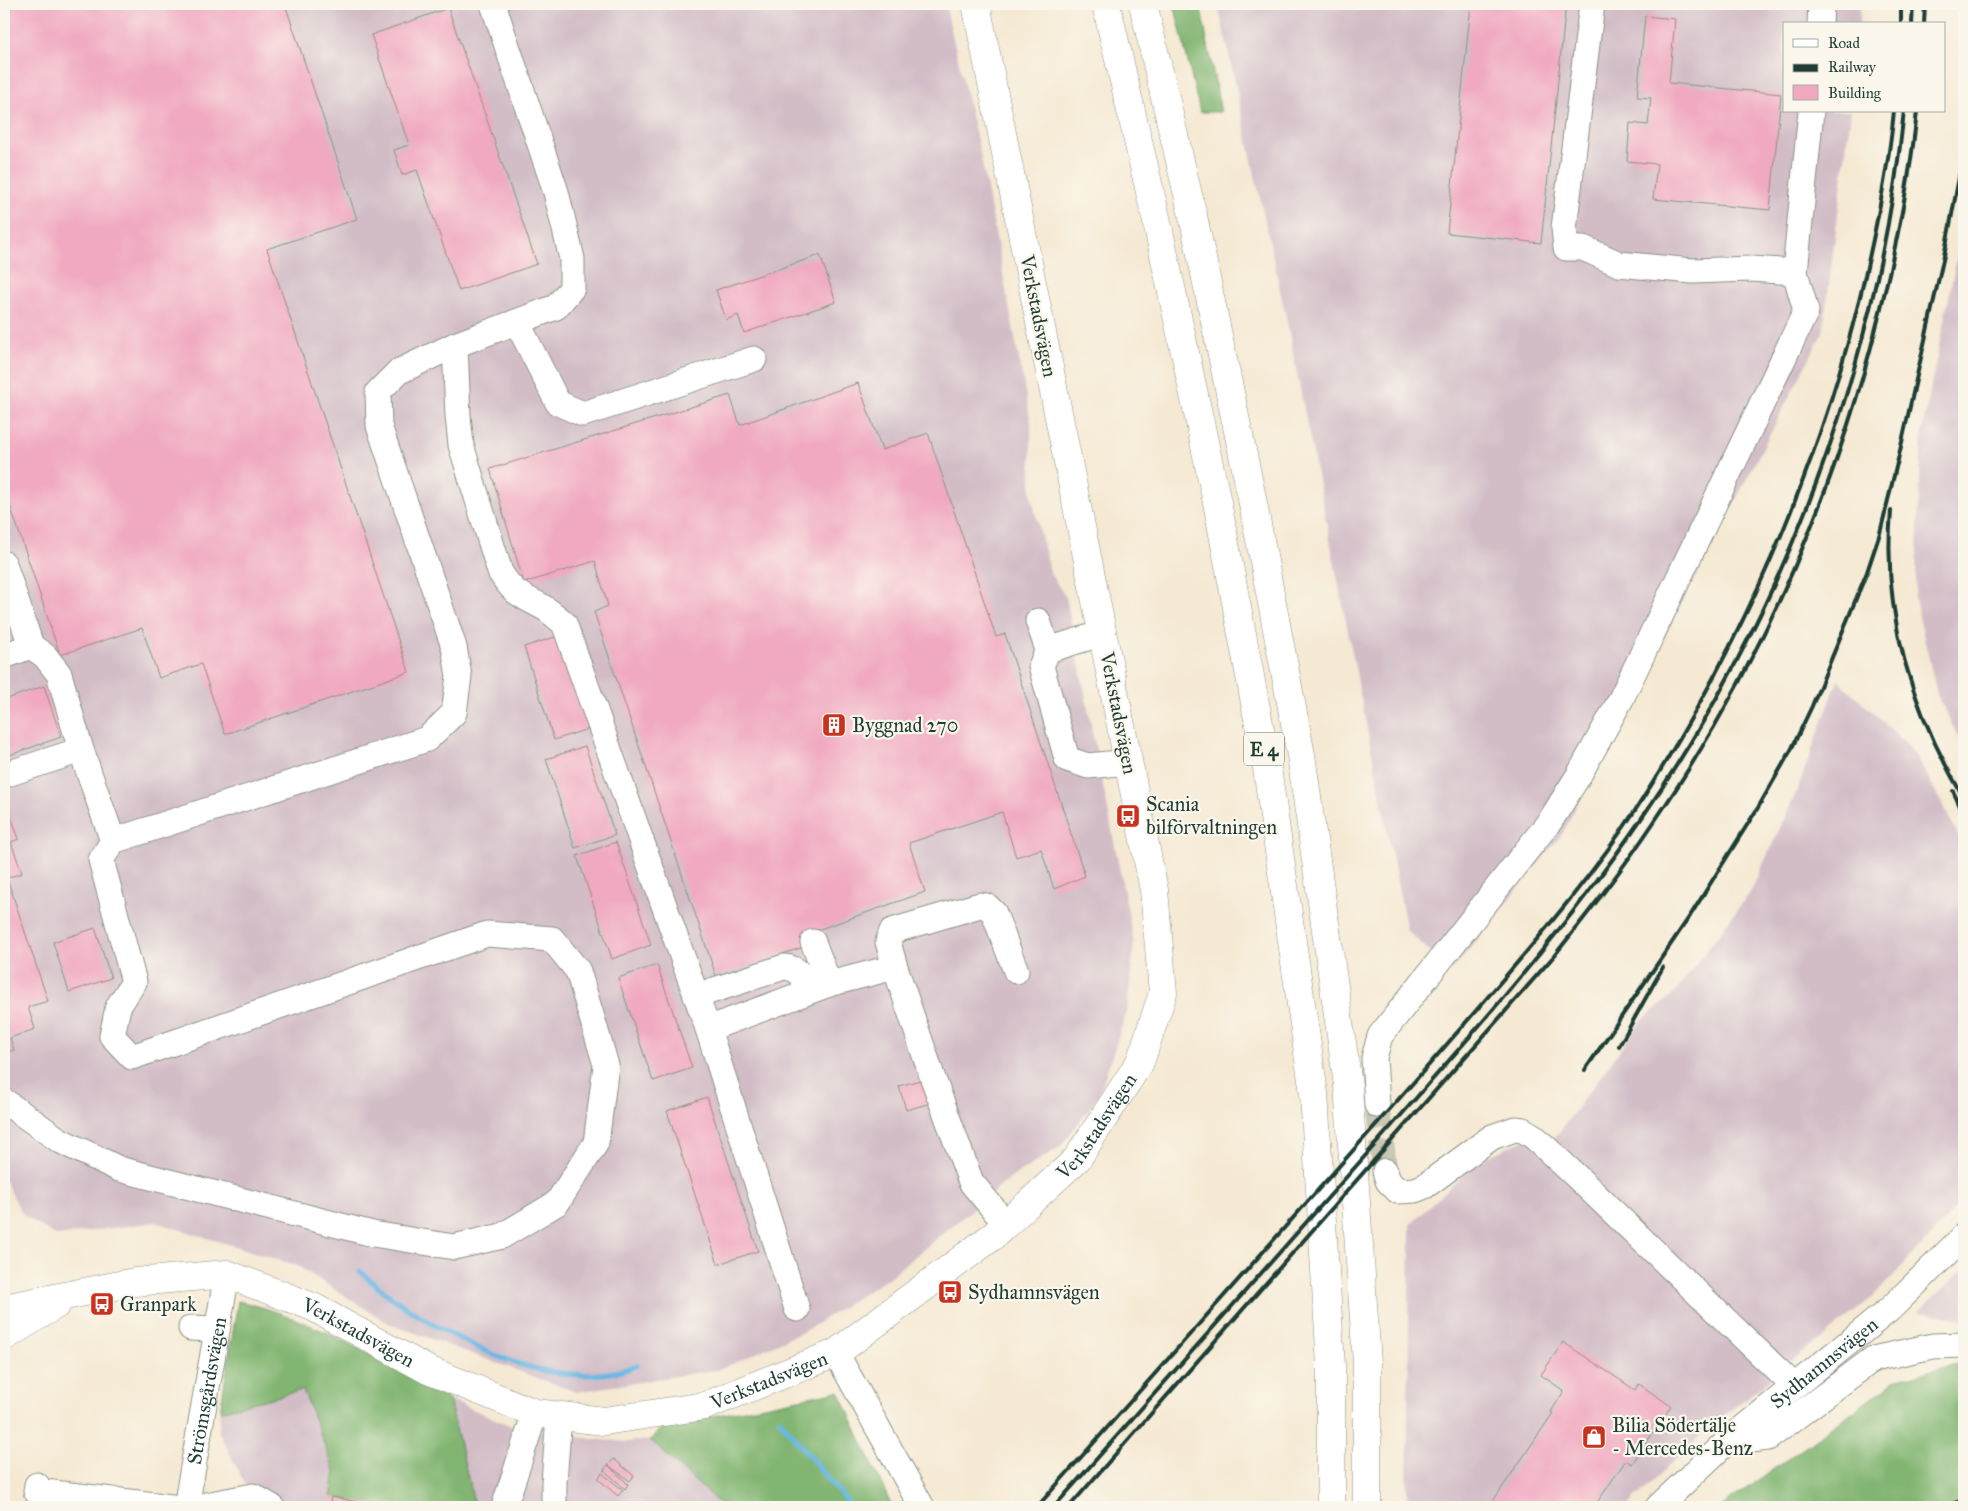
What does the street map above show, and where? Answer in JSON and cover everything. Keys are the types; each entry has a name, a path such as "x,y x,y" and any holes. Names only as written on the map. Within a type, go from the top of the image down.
{"main road":[{"name":"Verkstadsvägen","path":"4,1308 135,1282 227,1274 313,1307 428,1370 547,1415 604,1421 705,1406 836,1353 993,1236 1077,1159 1140,1062 1163,994 1154,890 976,4"},
{"name":"E 4","path":"1106,4 1157,222 1215,493 1266,761 1314,1094 1331,1366 1331,1507"},
{"name":"E 4","path":"1143,4 1199,245 1251,493 1301,755 1348,1085 1367,1363 1367,1507"},
{"name":"Verkstadsvägen","path":"4,1337 69,1296"}],"street":[{"path":"4,1100 58,1140 118,1169 373,1234 454,1247 502,1236 557,1203 596,1143 606,1065 578,971 552,939 487,934 132,1057 112,1036 118,1008 134,982 101,860 113,841 427,740 454,713 458,676 454,647 379,426 378,392 398,372 455,345 556,307 572,288 572,259 556,192 493,4"},
{"path":"1592,4 1564,228 1566,248 1583,248 1619,264 1692,271 1752,269 1795,272"},
{"path":"1820,22 1821,4"},
{"path":"1377,1105 1374,1058 1380,1036 1550,821 1621,699 1806,311 1795,272 1811,112"},
{"path":"517,322 558,403 583,414 754,359"},
{"path":"455,345 461,445 500,572 510,588 522,598 543,607 564,623 708,1029 797,1309"},
{"path":"4,564 31,646 45,656 58,674 81,750 113,841"},
{"path":"1038,621 1048,650 1041,666 1067,758 1088,766 1129,762"},
{"path":"1048,650 1103,633"},
{"path":"4,656 31,646"},
{"path":"4,774 81,750"},
{"path":"1006,1224 971,1182 931,1073 888,942 892,931 980,905 986,906 994,913 1016,971"},
{"path":"813,942 820,988"},
{"path":"696,996 784,967 793,967 820,988"},
{"path":"708,1029 820,988 895,967"},
{"path":"1385,1171 1388,1181 1398,1191 1415,1190 1435,1180 1492,1138 1515,1129 1523,1130 1533,1136 1576,1176 1794,1386"},
{"name":"Sydhamnsvägen","path":"1658,1507 1726,1443 1890,1309 1964,1236"},
{"name":"Strömsgårdsvägen","path":"186,1507 227,1274"},
{"path":"191,1328 217,1329"},
{"path":"1726,1443 1768,1438 1874,1359 1933,1346 1964,1345"},
{"path":"836,1353 922,1507"},
{"path":"509,1507 505,1504 547,1415"},
{"path":"547,1415 554,1482 554,1507"},
{"path":"36,1485 36,1491 172,1507"},
{"path":"195,1507 253,1496 272,1507"}],"shaded area":[{"path":"4,4 945,4 981,157 1031,423 1031,495 1051,575 1066,597 1134,943 1127,1011 1098,1097 1060,1147 1012,1177 888,1278 807,1330 721,1369 576,1392 388,1323 296,1265 155,1222 56,1236 23,1215 4,1179"},
{"path":"1218,4 1860,4 1860,22 1783,22 1783,112 1851,112 1823,332 1562,834 1452,971 1407,931 1286,317"},
{"path":"1964,222 1964,749 1937,694 1915,599 1922,431"},
{"path":"1838,680 1907,744 1923,768 1964,846 1964,1200 1873,1297 1706,1430 1626,1507 1407,1507 1410,1225 1477,1162 1523,1140 1554,1139 1643,1019 1673,995 1750,893 1796,793"},
{"path":"1964,1269 1964,1319 1918,1312"},
{"path":"238,1301 265,1307 353,1346 449,1399 516,1428 592,1439 627,1442 650,1440 723,1507 280,1507 245,1484 219,1432 220,1411"}],"green space":[{"path":"1174,4 1200,4 1221,112 1200,112"},
{"path":"238,1301 294,1318 347,1342 449,1399 475,1507 387,1507 331,1497 335,1472 303,1390 220,1411"},
{"path":"1964,1363 1964,1507 1721,1507 1898,1379"},
{"path":"839,1391 892,1507 723,1507 650,1440 663,1426"}],"building":[{"path":"4,4 285,4 357,219 267,249 409,672 225,734 201,664 159,678 142,628 60,655 4,487"},
{"path":"1471,4 1566,4 1541,243 1447,233"},
{"path":"448,8 537,264 459,291 417,170 402,175 394,150 409,145 371,35"},
{"path":"1645,16 1675,19 1669,83 1781,94 1770,210 1653,199 1657,164 1627,161 1630,123 1648,125 1651,98 1637,97"},
{"path":"820,255 836,302 744,333 738,315 726,320 716,290"},
{"name":"Byggnad 270","path":"858,383 882,450 928,433 996,637 1005,634 1085,876 1054,889 1041,849 1016,857 1002,812 909,843 925,892 803,935 807,946 716,976 594,612 608,606 595,561 524,583 490,469 730,395 740,425"},
{"path":"561,635 591,728 554,740 524,647"},
{"path":"44,686 61,737 4,757 4,700"},
{"path":"585,746 615,835 575,848 546,759"},
{"path":"8,808 19,839 11,842 22,873 7,878 48,1001 28,1007 35,1029 10,1038 14,1050 4,1053 4,809"},
{"path":"616,842 651,945 612,959 577,856"},
{"path":"95,928 111,978 69,992 53,942"},
{"path":"657,965 692,1068 653,1081 618,978"},
{"path":"924,1079 931,1103 906,1110 899,1086"},
{"path":"707,1097 758,1251 718,1264 667,1111"},
{"name":"Bilia Södertälje - Mercedes-Benz","path":"1563,1342 1635,1390 1639,1384 1671,1406 1632,1464 1626,1460 1594,1507 1489,1507 1553,1413 1551,1412 1564,1391 1541,1375"},
{"path":"614,1459 634,1476 630,1481 608,1465"},
{"path":"608,1465 628,1484 625,1489 604,1470"},
{"path":"602,1473 623,1490 618,1496 598,1479"},
{"path":"331,1497 381,1506 381,1507 329,1507"}],"waterway":[{"path":"360,1271 395,1300 439,1328 508,1360 541,1370 584,1375 613,1372 637,1365"},
{"path":"780,1420 851,1507"}],"tunnel":[{"path":"1377,1105 1385,1171"}],"railway":[{"path":"1901,4 1901,22"},
{"path":"1912,22 1913,4"},
{"path":"1924,22 1925,4"},
{"path":"1037,1507 1416,1080 1535,942 1606,853 1675,746 1710,685 1742,623 1798,494 1822,428 1843,361 1861,293 1885,180 1894,112"},
{"path":"1054,1507 1473,1033 1543,950 1610,863 1693,739 1739,656 1781,570 1817,482 1847,391 1872,299 1891,205 1904,112"},
{"path":"1069,1507 1554,956 1629,858 1692,764 1729,700 1763,635 1794,569 1846,432 1867,362 1900,224 1917,112"},
{"path":"1897,464 1945,251 1964,151"},
{"path":"1585,1070 1690,916 1759,806 1791,750 1812,706 1867,572 1880,533 1898,459"},
{"path":"1891,511 1889,549 1891,587 1896,624 1905,660 1929,731 1964,798"},
{"path":"1953,791 1964,815"},
{"path":"1619,1046 1663,967"},
{"path":"1942,1507 1964,1500"}],"place":[{"name":"Byggnad 270","path":"834,725"},
{"name":"Scania bilförvaltningen","path":"1128,816"},
{"name":"Sydhamnsvägen","path":"950,1292"},
{"name":"Granpark","path":"102,1304"},
{"name":"Bilia Södertälje - Mercedes-Benz","path":"1594,1437"}]}
